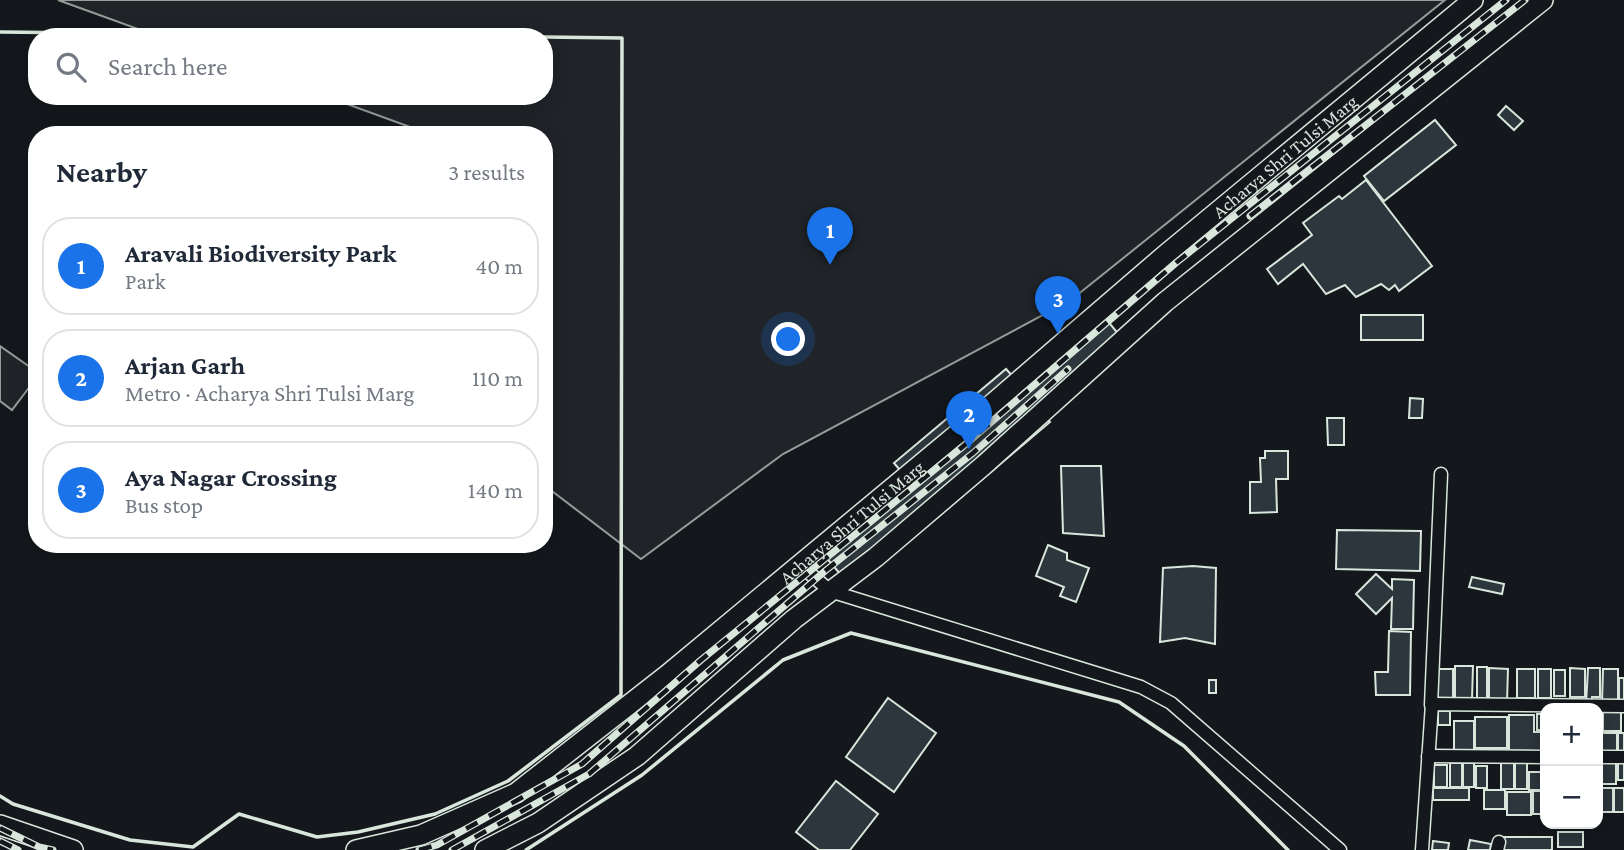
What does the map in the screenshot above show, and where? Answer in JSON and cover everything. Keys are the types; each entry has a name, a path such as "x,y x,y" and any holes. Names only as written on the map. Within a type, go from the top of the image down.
{"highway":[{"name":"Acharya Shri Tulsi Marg","path":"356,850 421,835 516,793 667,675 956,435 1165,255 1473,0"},
{"name":"Acharya Shri Tulsi Marg","path":"485,850 538,823 637,756 763,646 876,557 984,465 1166,302 1543,0"},
{"path":"0,825 73,850"}],"street":[{"path":"1422,850 1441,474"},
{"path":"799,564 830,591 1141,687 1171,703 1340,850"},
{"path":"1431,705 1624,706"},
{"path":"1428,756 1540,757"},
{"path":"1603,757 1624,757"}],"shaded area":[{"path":"58,0 1445,0 1071,300 783,454 641,559 553,492 553,126 407,126 350,105 553,105 553,28 135,28"},
{"path":"0,346 28,366 28,389 12,410 0,401"}],"building":[{"path":"1506,106 1523,121 1514,130 1498,115"},
{"path":"1435,120 1456,145 1384,201 1364,176"},
{"path":"1366,180 1432,266 1399,291 1395,285 1389,290 1381,284 1356,297 1345,285 1326,294 1303,264 1278,284 1267,269 1312,235 1303,223 1339,196 1342,199"},
{"path":"1098,309 1120,336 1036,406 1050,422 940,515 841,575 818,548 905,476 894,463 1006,369 1015,379"},
{"path":"1361,315 1423,315 1423,340 1361,340"},
{"path":"1410,398 1423,399 1422,418 1409,418"},
{"path":"1327,418 1344,418 1344,445 1328,445"},
{"path":"1265,451 1288,451 1288,479 1276,479 1277,512 1250,513 1250,482 1261,482 1260,458 1265,458"},
{"path":"1061,466 1101,466 1104,536 1063,533"},
{"path":"1337,530 1421,531 1420,571 1336,569"},
{"path":"1048,545 1067,553 1067,560 1089,568 1076,602 1060,596 1064,587 1036,576"},
{"path":"1163,568 1216,568 1215,644 1185,638 1160,642"},
{"path":"1376,574 1392,589 1392,579 1414,580 1413,629 1391,629 1392,598 1376,614 1356,594"},
{"path":"1472,577 1504,584 1502,594 1469,587"},
{"path":"1389,631 1411,632 1410,695 1376,695 1375,672 1388,672"},
{"path":"1455,666 1473,666 1472,700 1455,700"},
{"path":"1477,667 1487,667 1487,701 1477,701"},
{"path":"1489,668 1508,669 1507,702 1489,702"},
{"path":"1570,668 1585,669 1585,697 1570,697"},
{"path":"1588,668 1600,668 1600,697 1592,697 1592,703 1586,703"},
{"path":"1434,669 1453,669 1453,701 1434,701"},
{"path":"1517,669 1535,669 1535,698 1517,698"},
{"path":"1538,669 1551,669 1551,698 1538,698"},
{"path":"1603,669 1618,669 1618,703 1602,703"},
{"path":"1554,670 1565,670 1565,696 1554,696"},
{"path":"1619,678 1624,678 1624,700 1619,700"},
{"path":"1209,680 1216,680 1216,693 1209,693"},
{"path":"888,698 936,733 894,792 846,757"},
{"path":"1438,711 1450,711 1450,725 1438,725"},
{"path":"1603,711 1621,711 1621,731 1603,731"},
{"path":"1537,714 1540,714 1540,730 1537,730"},
{"path":"1509,715 1534,715 1534,732 1540,732 1540,752 1509,752"},
{"path":"1475,717 1507,717 1507,748 1475,748"},
{"path":"1454,721 1474,721 1474,751 1454,751"},
{"path":"1603,733 1617,733 1617,753 1603,753"},
{"path":"1618,733 1624,733 1624,754 1618,754"},
{"path":"1501,761 1514,761 1514,789 1501,789"},
{"path":"1515,761 1527,761 1527,789 1515,789"},
{"path":"1603,761 1616,761 1616,784 1603,784"},
{"path":"1618,761 1624,761 1624,780 1618,780"},
{"path":"1450,763 1462,763 1462,787 1450,787"},
{"path":"1463,763 1474,763 1474,787 1463,787"},
{"path":"1434,765 1447,765 1447,787 1434,787"},
{"path":"1476,766 1487,766 1487,788 1476,788"},
{"path":"1529,772 1540,772 1540,790 1529,790"},
{"path":"836,781 878,814 850,850 819,850 796,832"},
{"path":"1433,788 1469,788 1469,800 1433,800"},
{"path":"1603,788 1613,788 1613,812 1603,812"},
{"path":"1614,788 1624,788 1624,812 1614,812"},
{"path":"1484,790 1505,790 1505,809 1484,809"},
{"path":"1533,791 1540,791 1540,814 1533,814"},
{"path":"1507,792 1531,792 1531,815 1507,815"},
{"path":"1558,832 1583,832 1583,847 1558,847"},
{"path":"1502,837 1552,837 1552,850 1502,850"},
{"path":"1470,840 1491,844 1490,850 1468,850"},
{"path":"1433,841 1449,843 1448,850 1432,850"}],"railway":[{"path":"419,850 437,845 582,764 701,660 966,444 1177,262 1506,0"},
{"path":"1250,216 1525,0"},
{"path":"452,850 589,774 825,571 973,453 1068,369"},
{"path":"0,828 39,847 53,850"},
{"path":"0,841 18,850"}],"wall":[{"path":"0,32 28,32"},
{"path":"0,796 13,804 130,840 193,847 239,814 317,837 358,832 435,814 508,781 621,695 622,38 553,37"},
{"path":"526,850 642,775 783,660 851,633 1119,702 1184,746 1288,850"}],"place":[{"name":"Aravali Biodiversity Park","path":"830,265"},
{"name":"Aya Nagar Crossing","path":"1058,334"},
{"name":"Arjan Garh","path":"969,449"}]}
